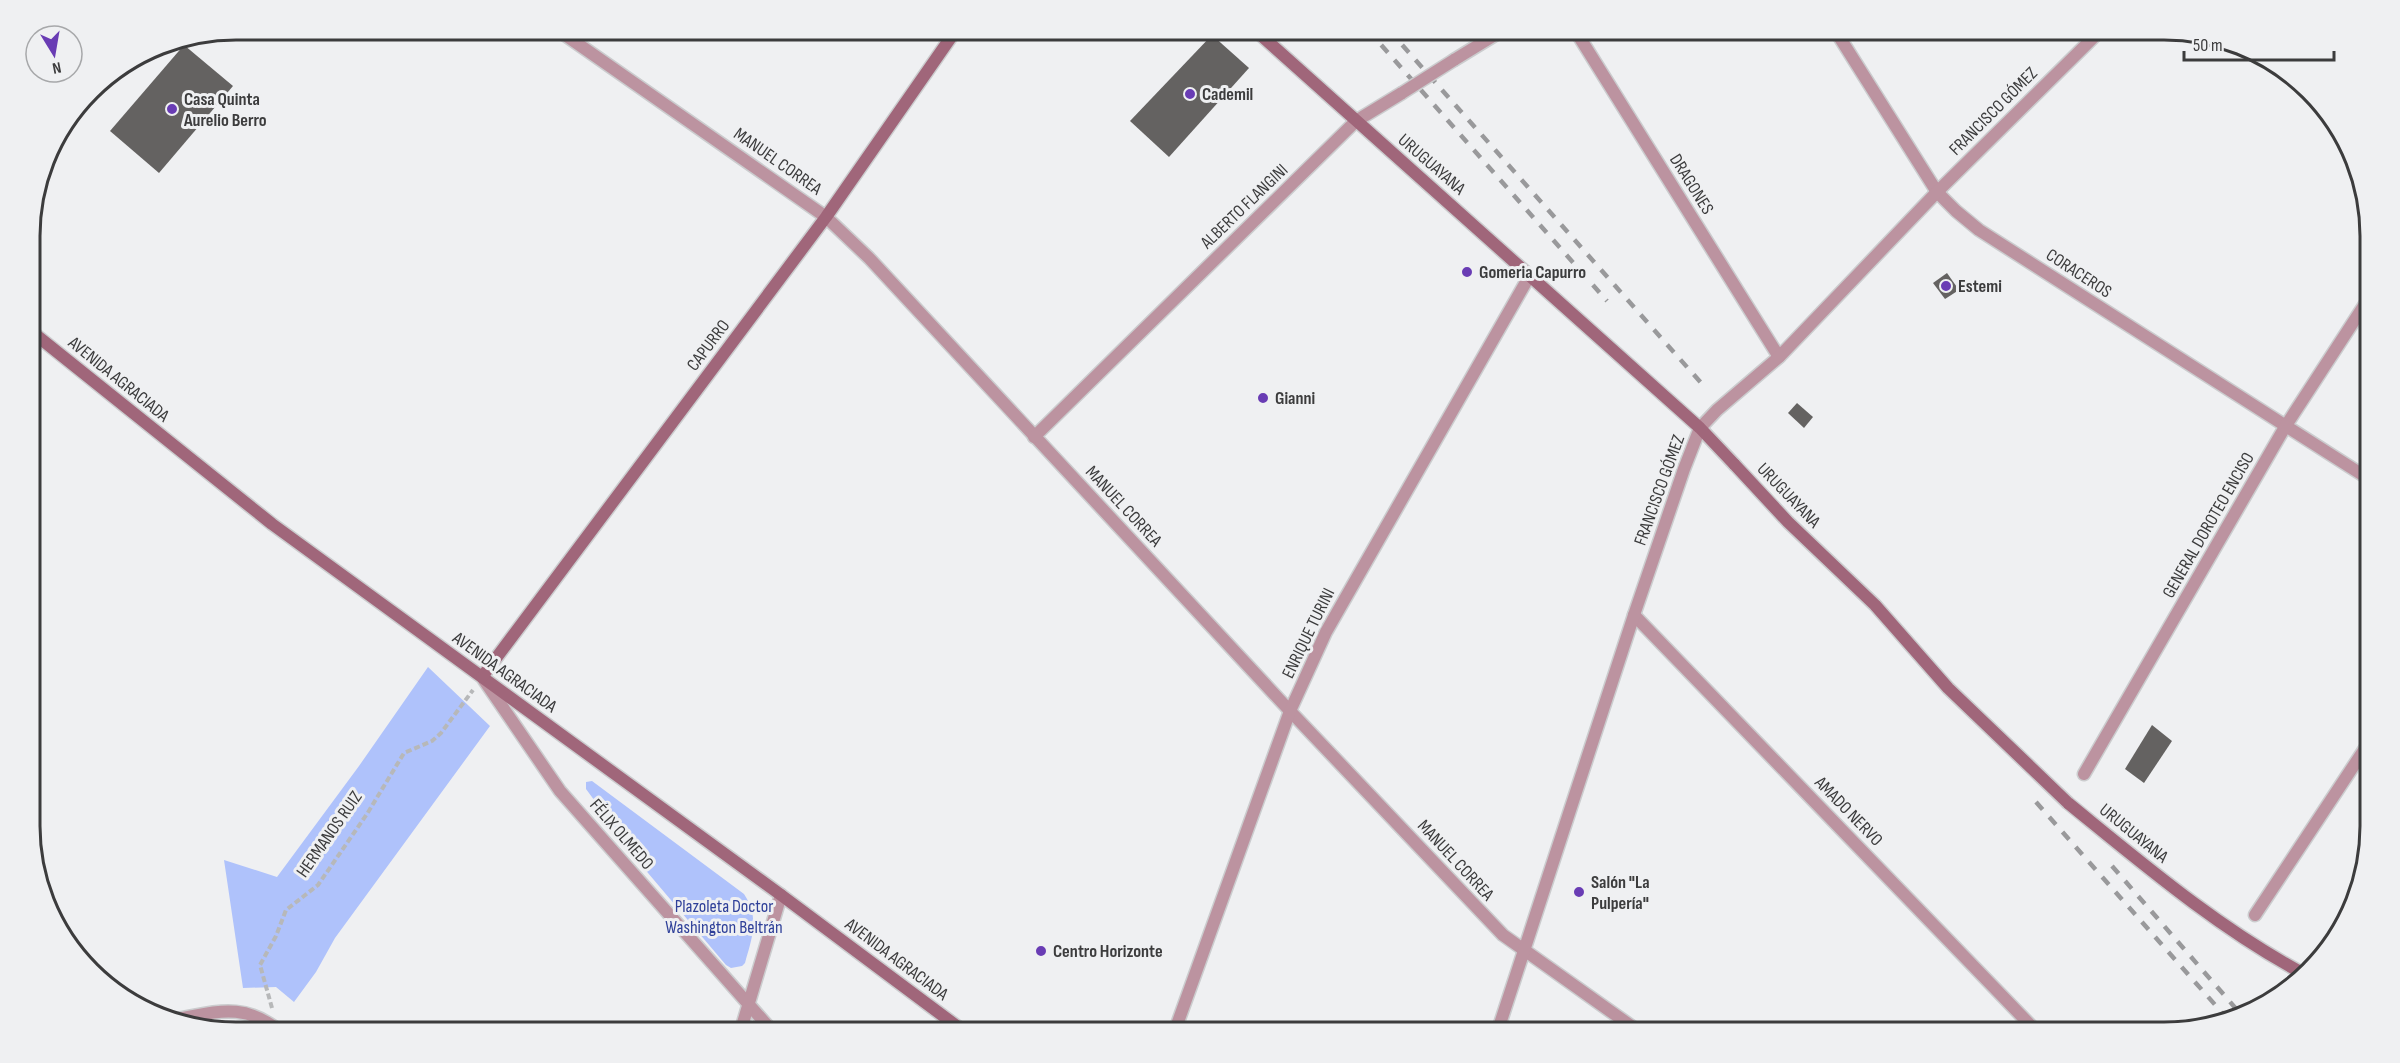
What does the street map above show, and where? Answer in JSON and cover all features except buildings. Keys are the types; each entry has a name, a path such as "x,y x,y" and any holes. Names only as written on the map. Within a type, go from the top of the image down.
{"street":[{"name":"URUGUAYANA","path":"1267,40 1700,428 1788,522 1875,605 1948,687 2068,803 2140,862 2239,936 2297,970"},
{"name":"ALBERTO FLANGINI","path":"1034,437 1356,121 1486,40"},
{"name":"DRAGONES","path":"1581,40 1779,357"},
{"name":"CORACEROS","path":"1841,40 1937,192 1956,211 1979,230 2360,474"},
{"name":"FRANCISCO GÓMEZ","path":"1500,1022 1634,615 1700,428 1717,410 1779,357 1937,192 2091,40"},
{"name":"MANUEL CORREA","path":"574,41 826,217 869,258 1290,711 1503,935 1626,1022"},
{"name":"CAPURRO","path":"482,677 826,217 949,41"},
{"name":"ENRIQUE TURINI","path":"1178,1023 1290,711 1326,632 1530,275"},
{"name":"GENERAL DOROTEO ENCISO","path":"2084,774 2285,427 2360,310"},
{"name":"AVENIDA AGRACIADA","path":"41,339 272,524 782,895 952,1023"},
{"name":"AMADO NERVO","path":"1634,615 2027,1022"},
{"name":"FÉLIX OLMEDO","path":"482,677 560,791 765,1023"},
{"path":"2255,915 2360,756"},
{"path":"743,1023 782,895"},
{"path":"190,1017 223,1011 239,1011 269,1023"}],"path":[{"name":"HERMANOS RUIZ","path":"277,1023 260,965 276,936 286,910 318,885 367,814 404,753 432,741 441,733 482,677"}],"green space":[{"path":"428,667 490,726 335,938 316,972 294,1002 276,987 243,988 224,860 277,877"},
{"name":"Plazoleta Doctor Washington Beltrán","path":"592,781 744,894 752,911 753,928 745,963 742,966 731,968 726,965 648,873 586,789 586,782"}],"railway":[{"path":"1377,40 1607,301"},
{"path":"1398,40 1702,384"},
{"path":"2036,802 2222,1013"},
{"path":"2112,866 2235,1008"}],"place":[{"name":"Cademil","path":"1190,94"},
{"name":"Casa Quinta Aurelio Berro","path":"172,109"},
{"name":"Gomeria Capurro","path":"1467,272"},
{"name":"Estemi","path":"1946,286"},
{"name":"Gianni","path":"1263,398"},
{"name":"Salón \"La Pulpería\"","path":"1579,892"},
{"name":"Centro Horizonte","path":"1041,951"}]}
